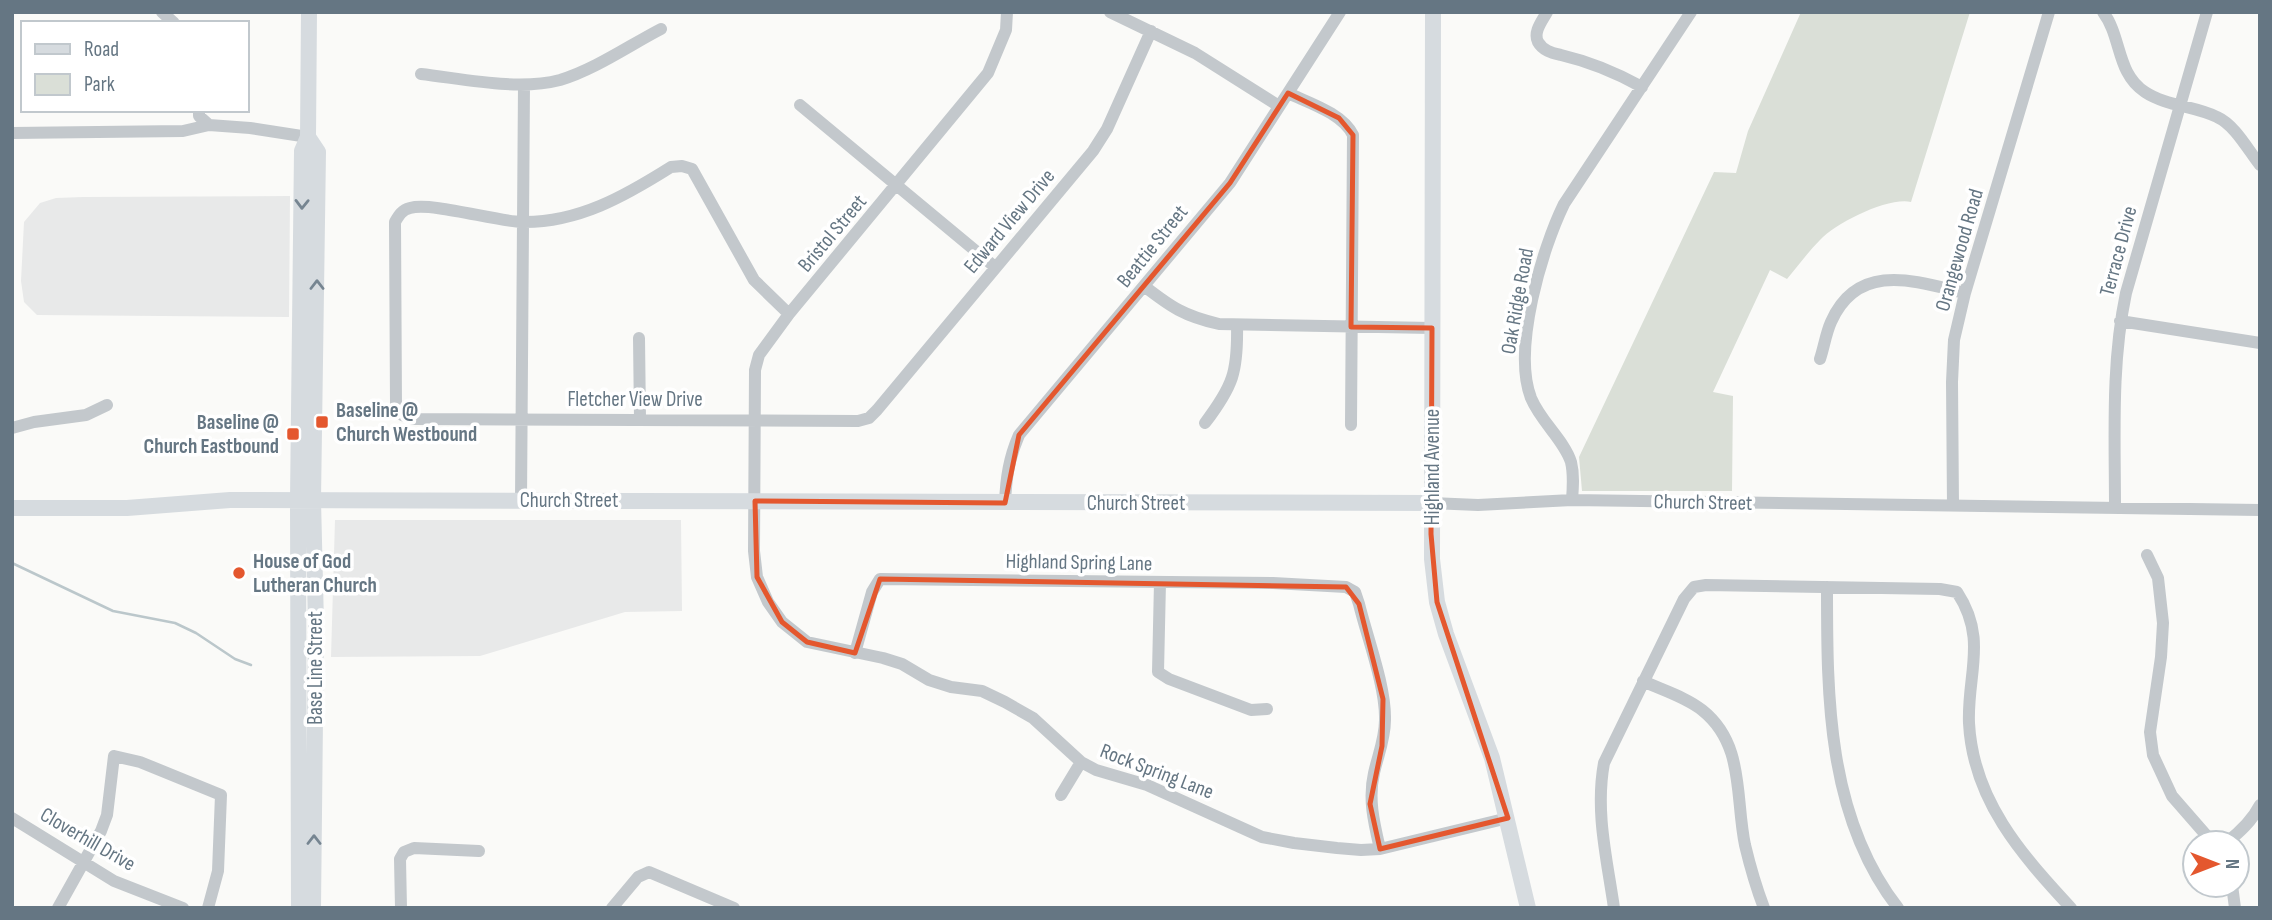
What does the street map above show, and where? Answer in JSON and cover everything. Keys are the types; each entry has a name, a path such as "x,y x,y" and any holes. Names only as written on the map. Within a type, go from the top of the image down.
{"main road":[{"name":"Base Line Street","path":"309,12 308,137 302,151 300,310 306,500 316,634 313,908"},
{"name":"Highland Avenue","path":"1433,12 1432,559 1437,602 1446,634 1492,758 1528,908"},
{"name":"Base Line Street","path":"299,908 306,500 316,379 318,152 308,137"},
{"path":"300,310 307,313 309,320 310,359 316,379"},
{"name":"Church Street","path":"12,509 127,508 210,500 1431,503"}],"street":[{"name":"Bristol Street","path":"755,501 755,370 759,355 789,314 988,73 1006,30 1007,12"},
{"path":"1110,12 1195,53 1279,106"},
{"name":"Beattie Street","path":"1005,503 1006,477 1019,435 1230,183 1340,12"},
{"path":"1547,12 1538,28 1537,37 1539,44 1549,52 1607,68 1642,87"},
{"name":"Oak Ridge Road","path":"1572,500 1573,473 1570,460 1564,447 1541,418 1525,376 1525,355 1541,261 1564,204 1691,12"},
{"name":"Orangewood Road","path":"1953,506 1954,340 1965,293 2049,12"},
{"path":"2103,12 2114,32 2123,67 2145,93 2218,117 2232,129 2260,165"},
{"name":"Terrace Drive","path":"2115,508 2116,364 2120,321 2178,106 2207,12"},
{"path":"421,74 524,85 561,79 661,29"},
{"name":"Edward View Drive","path":"869,418 1093,151 1107,129 1151,31"},
{"path":"521,500 524,85"},
{"path":"1288,93 1339,118 1349,126 1353,135 1350,425"},
{"path":"800,104 995,267"},
{"path":"199,112 199,116 209,125"},
{"path":"12,133 183,131 209,125 308,137"},
{"path":"523,222 569,216 603,206 671,167 692,169 754,280 789,314"},
{"name":"Fletcher View Drive","path":"523,222 489,219 430,207 411,208 400,213 395,222 396,405 402,415 414,419 858,421 869,418"},
{"path":"1821,359 1831,322 1846,297 1871,282 1892,279 1965,293"},
{"path":"1144,286 1174,310 1219,324 1433,328"},
{"path":"2120,321 2260,343"},
{"path":"1205,423 1220,403 1234,375 1238,357 1237,325"},
{"path":"639,338 640,419"},
{"path":"12,428 34,422 86,415 107,405"},
{"name":"Church Street","path":"1431,503 1478,505 1572,500 2260,510"},
{"name":"Rock Spring Lane","path":"755,501 754,551 757,578 768,602 782,622 807,642 883,657 902,664 929,680 951,687 982,691 1033,718 1081,762 1096,770 1147,785 1262,837 1337,848 1380,849 1508,818"},
{"path":"2147,555 2158,578 2163,623 2150,732 2153,755 2172,796 2201,829"},
{"name":"Highland Spring Lane","path":"855,653 872,592 880,579 1273,583 1346,587 1355,592 1383,699 1385,719 1382,746 1373,775 1370,804 1380,849"},
{"path":"1160,582 1158,673 1251,710 1267,709"},
{"path":"1614,908 1599,810 1599,788 1604,762 1684,599 1694,587 1706,585 1940,589 1957,592 1968,612 1974,641 1975,662 1969,721 1972,750 1985,793 2008,835 2071,908"},
{"path":"1827,587 1827,669 1839,773 1849,817 1863,852 1898,908"},
{"path":"1643,681 1702,710 1719,728 1731,748 1738,778 1745,845 1764,908"},
{"path":"58,908 68,886 102,831 107,815 114,756 140,762 221,795 218,870 208,908"},
{"path":"1061,795 1081,762"},
{"path":"2243,829 2260,805"},
{"name":"Cloverhill Drive","path":"12,818 114,881 183,908"},
{"path":"401,908 400,859 404,852 414,848 479,851"},
{"path":"612,908 638,877 649,872 734,908"}],"highlighted area":[{"path":"1288,93 1339,118 1353,135 1351,327 1432,328 1431,534 1437,602 1508,818 1380,849 1370,804 1382,746 1383,699 1359,604 1346,587 880,579 855,653 807,642 782,622 757,577 755,501 1005,503 1019,435 1230,183"}],"shaded area":[{"path":"290,196 289,317 37,315 24,302 21,281 24,222 40,203 56,198 83,197"},
{"path":"335,520 681,520 682,611 625,612 480,656 331,657"}],"green space":[{"path":"1801,12 1970,12 1911,202 1889,203 1876,207 1838,226 1816,245 1787,279 1770,270 1713,392 1733,396 1732,491 1582,491 1579,457 1714,172 1736,173 1748,131"}],"waterway":[{"path":"12,563 113,611 175,623 196,633 235,659 251,665"}],"place":[{"name":"Baseline @ Church Westbound","path":"322,422"},
{"name":"Baseline @ Church Eastbound","path":"293,434"},
{"name":"House of God Lutheran Church","path":"239,573"}]}
